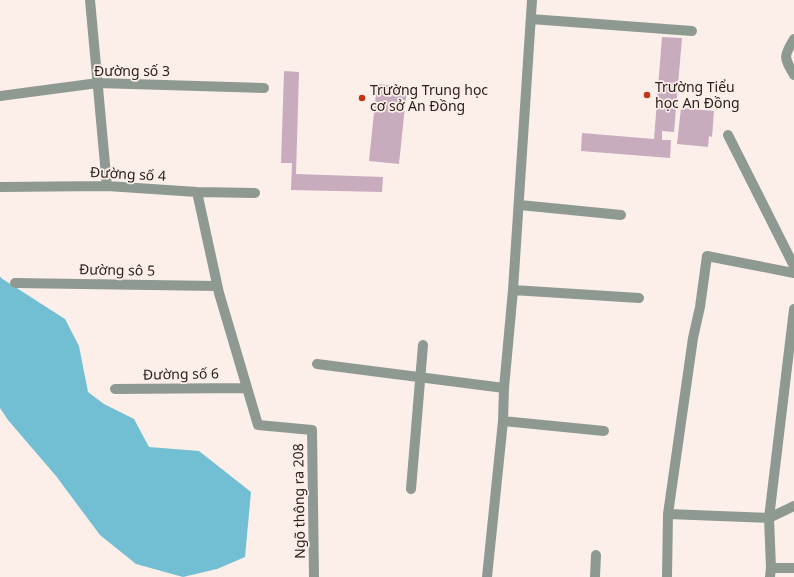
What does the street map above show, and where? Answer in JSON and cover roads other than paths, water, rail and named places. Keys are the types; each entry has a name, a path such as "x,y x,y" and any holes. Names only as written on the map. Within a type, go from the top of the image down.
{"street":[{"path":"90,0 107,186"},
{"path":"487,577 503,421 504,388 514,290 532,0"},
{"path":"531,19 692,31"},
{"path":"794,39 785,55 787,63 794,76"},
{"name":"Đường số 3","path":"0,96 98,83 264,88"},
{"path":"728,135 794,266"},
{"name":"Đường số 4","path":"0,187 107,186 197,192 255,193"},
{"path":"197,192 218,286 246,388"},
{"path":"520,205 621,215"},
{"path":"667,577 668,514 693,338 700,308 707,256 794,273"},
{"name":"Đường sô 5","path":"16,283 218,286"},
{"path":"514,290 639,298"},
{"path":"794,309 768,518 771,572 794,568"},
{"path":"411,489 423,345"},
{"path":"317,364 504,388"},
{"name":"Đường số 6","path":"115,389 246,388"},
{"name":"Ngõ thông ra 208","path":"246,388 258,426 312,430 314,577"},
{"path":"503,421 604,431"},
{"path":"668,514 768,518 794,506"},
{"path":"595,577 596,555"}],"water":[{"path":"0,276 65,319 79,346 88,392 104,404 134,419 149,447 199,451 251,492 245,557 217,569 183,577 136,564 100,535 56,476 8,420 0,408"}],"place":[{"name":"Trường Tiểu học An Đồng","path":"647,95"},
{"name":"Trường Trung học cơ sở An Đồng","path":"362,98"}]}
